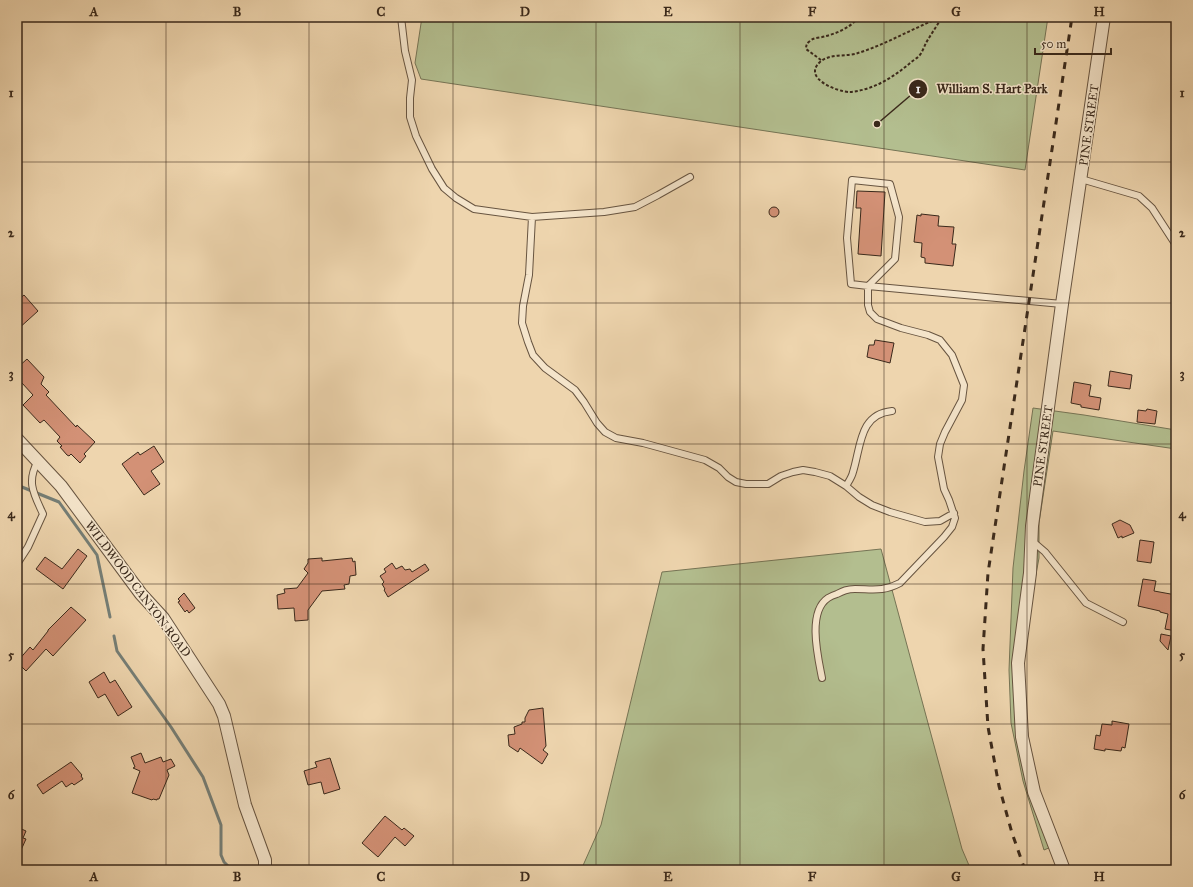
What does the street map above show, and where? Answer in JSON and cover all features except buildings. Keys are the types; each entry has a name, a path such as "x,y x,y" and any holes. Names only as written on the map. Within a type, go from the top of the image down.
{"street":[{"name":"PINE STREET","path":"1064,870 1034,792 1022,738 1018,663 1030,573 1032,526 1062,304 1104,17"},
{"name":"WILDWOOD CANYON ROAD","path":"17,439 61,486 141,594 163,618 219,704 224,716 245,805 264,860 265,870"}],"lane":[{"path":"402,17 405,51 412,80 410,116 416,136 432,169 444,188 456,198 474,209 532,217 604,212 635,207 658,196 690,177"},
{"path":"822,678 816,645 816,618 820,607 828,598 846,589 880,590 891,588 900,583 952,527 955,518 954,513 944,489 938,457 940,444 945,432 962,400 964,385 952,355 940,340 928,335 900,328 877,319 870,312 868,305 868,286 895,259 899,217 890,184 852,180 847,238 851,284 868,286 1062,304"},
{"path":"1081,180 1139,196 1152,208 1176,245"},
{"path":"532,217 529,275 523,306 522,322 528,342 533,355 545,368 575,390 597,423 605,432 616,438 642,443 705,460 736,482 746,484 768,484 780,476 803,470 830,476 872,505 925,522 940,521 954,513"},
{"path":"846,486 853,473 864,428 873,418 884,412 892,411"},
{"path":"17,564 28,548 43,514 36,499 32,484 32,470 38,461"},
{"path":"1031,540 1045,552 1086,603 1123,622"}],"path":[{"path":"821,60 806,49 806,44 811,39 826,36 844,29 855,22 859,17"},
{"path":"942,17 919,56 895,76 879,84 849,92 836,90 820,82 816,75 816,67 821,60 830,57 857,54 942,17"}],"green space":[{"path":"422,17 1048,17 1025,170 421,79 415,63"},
{"path":"1033,408 1176,430 1176,449 1053,431 1039,523 1039,558 1024,638 1022,668 1026,722 1035,779 1058,844 1044,850 1023,781 1011,723 1009,670 1013,568"},
{"path":"881,549 962,849 971,870 581,870 601,825 662,572"}],"waterway":[{"path":"17,485 59,502 97,555 110,617"},
{"path":"114,636 117,651 171,727 203,777 221,825 221,855 224,862 232,870"},
{"path":"1176,770 1173,787 1176,795"}],"railway":[{"path":"1025,870 1012,833 999,786 988,727 983,649 988,573 1072,17"}],"place":[{"name":"William S. Hart Park","path":"877,124"}]}
